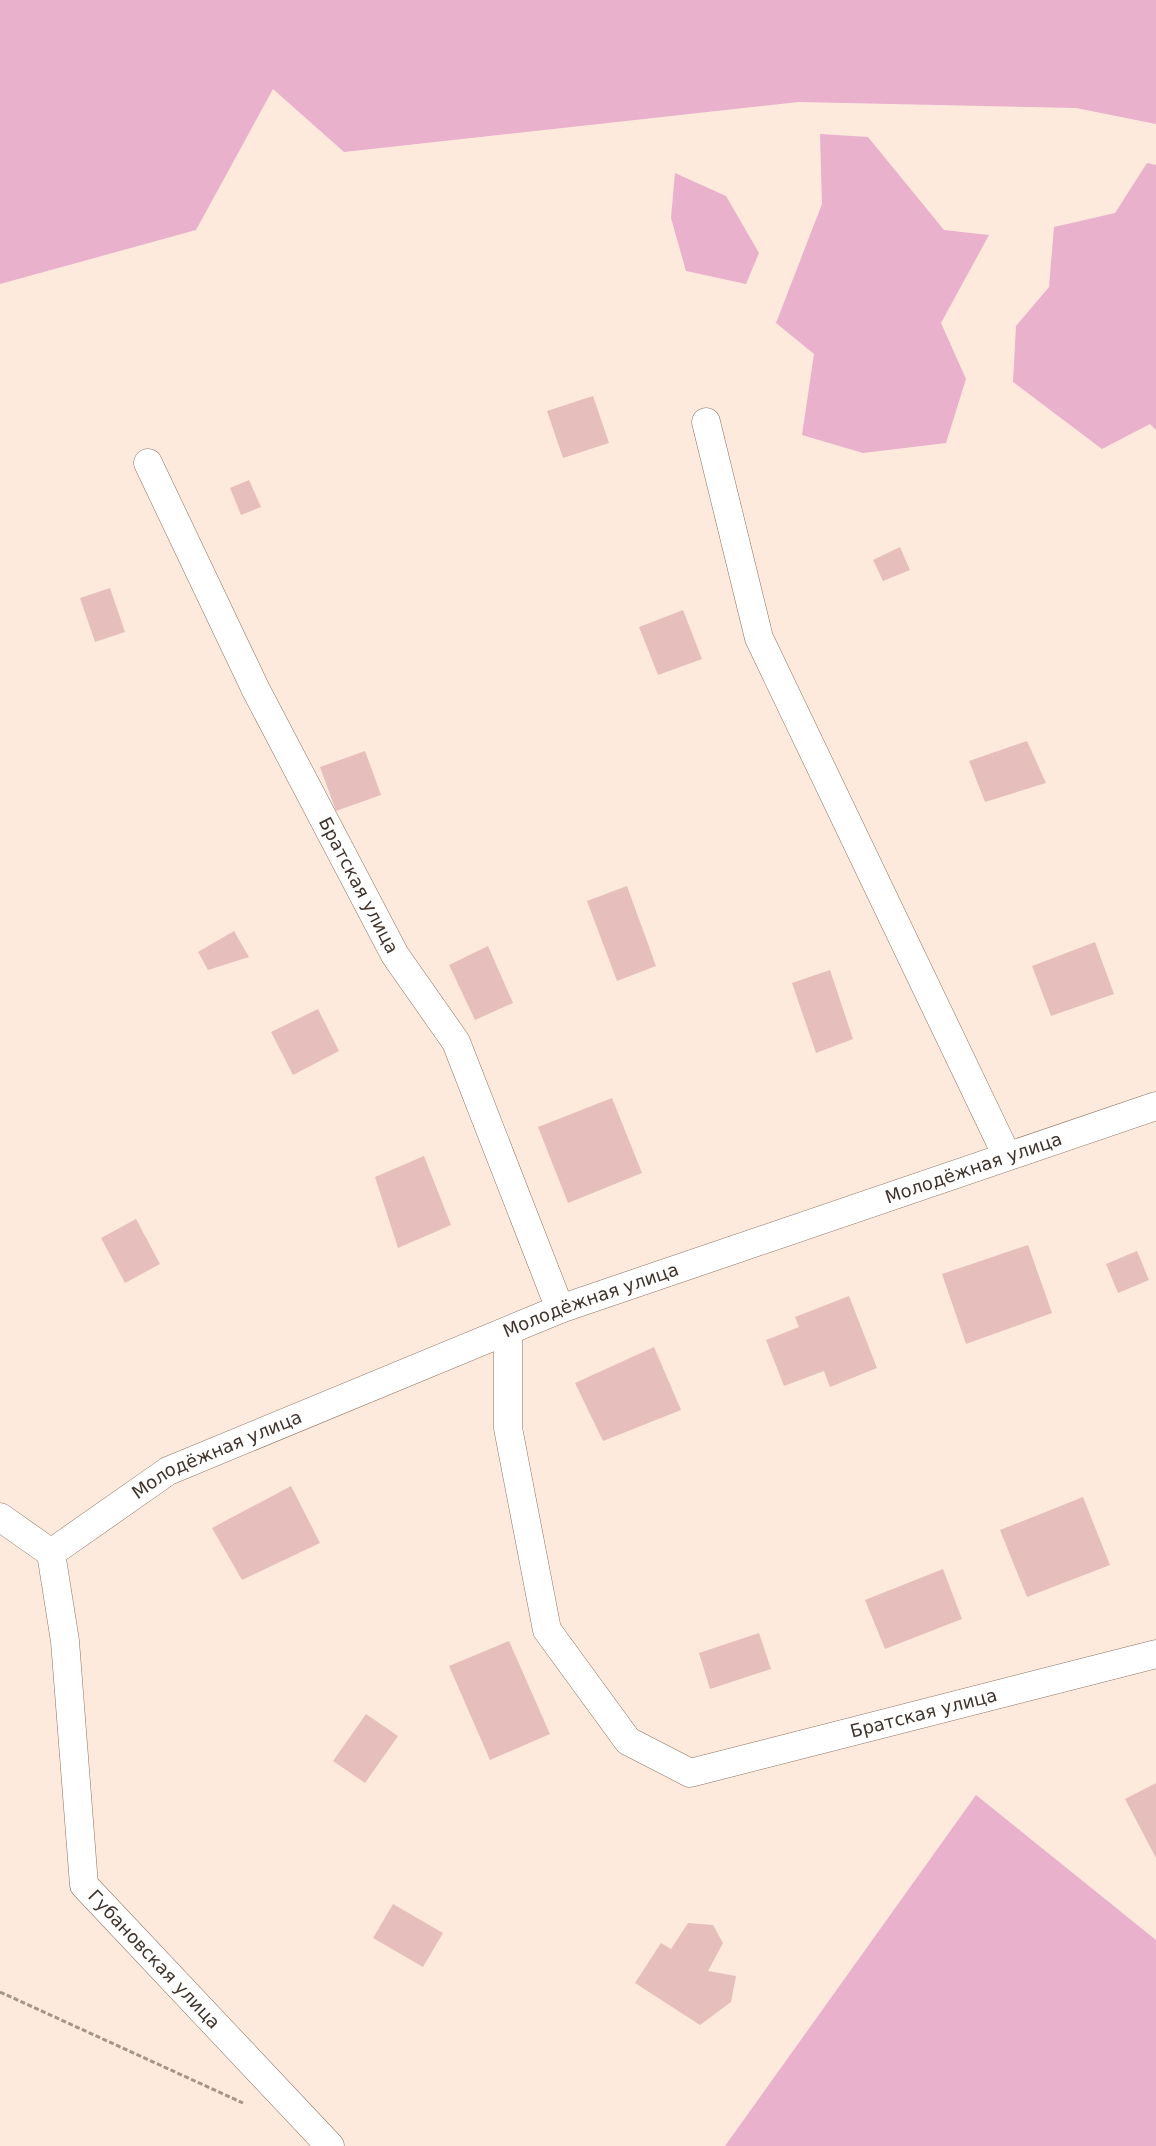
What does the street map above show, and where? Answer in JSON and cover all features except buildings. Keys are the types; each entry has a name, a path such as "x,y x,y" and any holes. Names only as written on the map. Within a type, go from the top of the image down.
{"street":[{"path":"706,422 759,638 1007,1156"},
{"name":"Братская улица","path":"148,463 256,690 395,955 456,1042 560,1309"},
{"name":"Молодёжная улица","path":"51,1553 168,1471 560,1309 1156,1106"},
{"name":"Братская улица","path":"508,1332 508,1428 548,1630 628,1741 690,1774 1156,1654"},
{"path":"0,1517 51,1553"},
{"name":"Губановская улица","path":"51,1553 65,1641 84,1886 330,2146"}],"path":[{"path":"0,1992 252,2107"}],"shaded area":[{"path":"0,0 1156,0 1156,124 1076,108 799,102 344,152 273,89 196,230 0,284"},
{"path":"820,134 868,137 944,230 989,235 941,323 966,379 946,443 863,453 802,435 814,354 776,323 822,204"},
{"path":"1147,163 1156,165 1156,430 1150,424 1102,449 1013,382 1016,326 1049,287 1054,227 1115,213"},
{"path":"675,173 726,196 759,253 746,284 686,271 671,218"},
{"path":"976,1795 1156,1940 1156,2146 725,2146"}]}
